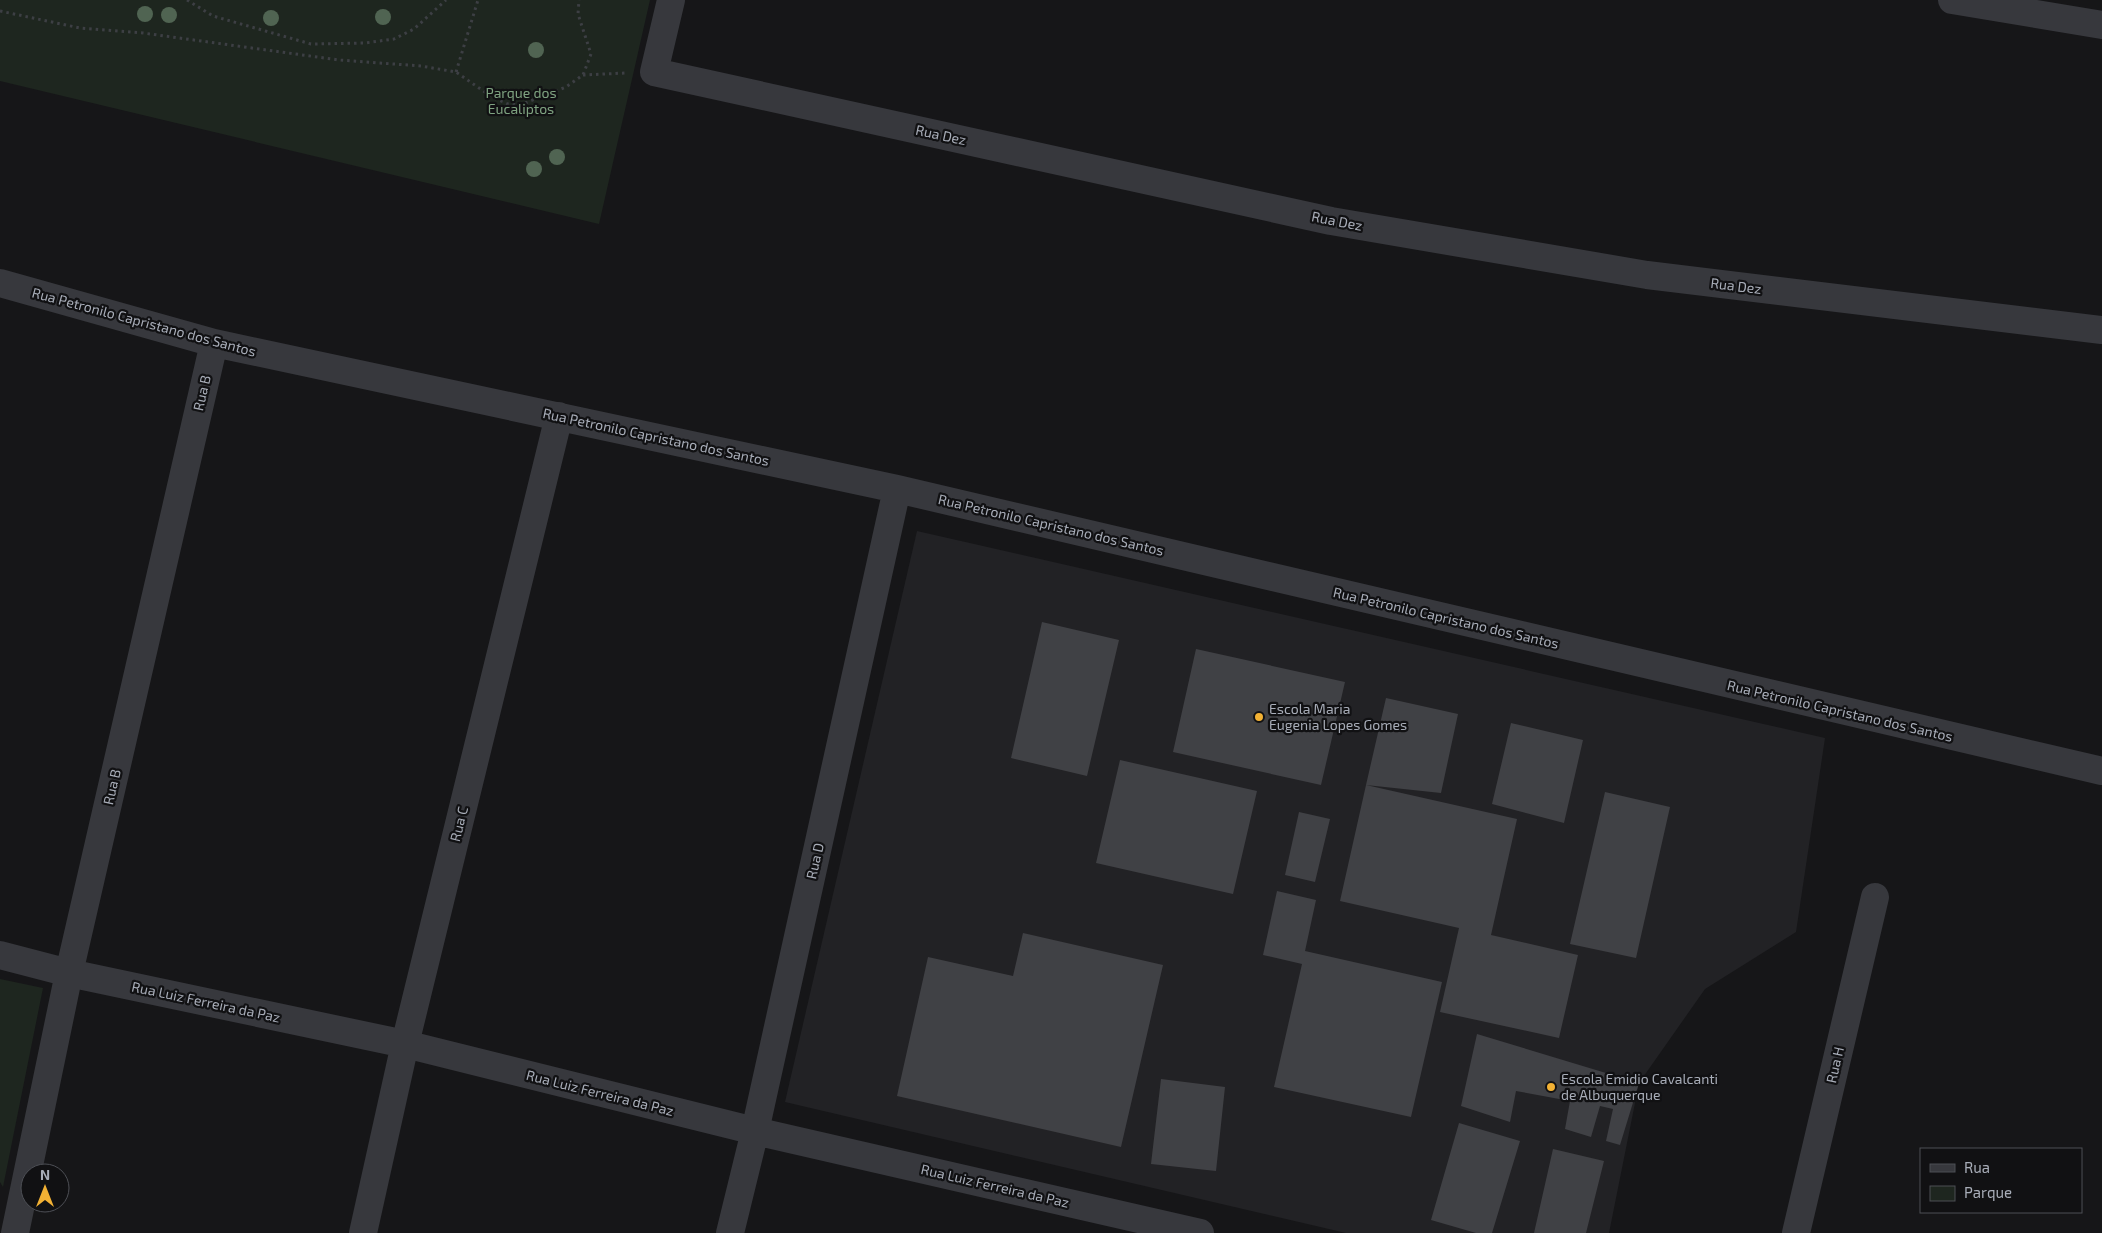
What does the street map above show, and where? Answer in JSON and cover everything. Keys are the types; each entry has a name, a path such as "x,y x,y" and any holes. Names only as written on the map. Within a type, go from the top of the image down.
{"street":[{"path":"654,72 671,0"},
{"path":"1952,0 2102,25"},
{"name":"Rua Dez","path":"654,72 1331,221 1647,275 2102,330"},
{"name":"Rua Petronilo Capristano dos Santos","path":"0,283 214,343 897,489 2102,771"},
{"name":"Rua B","path":"15,1233 69,973 214,343"},
{"name":"Rua C","path":"363,1233 405,1044 559,416"},
{"name":"Rua D","path":"730,1233 755,1131 897,489"},
{"name":"Rua H","path":"1796,1233 1875,897"},
{"name":"Rua Luiz Ferreira da Paz","path":"0,955 69,973 405,1044 755,1131 1200,1233"}],"path":[{"path":"187,0 213,16 312,44 365,43 394,39 414,30 446,0"},
{"path":"456,72 478,0"},
{"path":"579,0 578,14 591,54 583,75"},
{"path":"0,11 80,28 143,33 339,60 421,66 456,72 492,97 508,104 520,105 566,87 583,75 654,72"}],"shaded area":[{"path":"917,531 1825,738 1796,932 1705,989 1639,1083 1609,1233 1346,1233 785,1102"}],"green space":[{"name":"Parque dos Eucaliptos","path":"0,0 650,0 599,224 0,81"},
{"path":"0,979 43,988 3,1187 0,1182"}],"building":[{"path":"1042,622 1119,640 1087,776 1011,758"},
{"name":"Escola Maria Eugenia Lopes Gomes","path":"1196,649 1345,682 1321,785 1173,752"},
{"path":"1386,698 1458,714 1441,793 1366,785"},
{"path":"1511,723 1583,740 1564,823 1492,804"},
{"path":"1120,760 1257,791 1233,894 1096,863"},
{"path":"1366,785 1517,819 1491,935 1578,955 1559,1038 1440,1012 1459,928 1340,901"},
{"path":"1605,792 1670,807 1636,958 1570,944"},
{"path":"1299,812 1330,819 1315,882 1285,875"},
{"path":"1277,891 1316,900 1305,951 1442,982 1411,1117 1274,1087 1302,964 1263,955"},
{"path":"1023,933 1163,965 1121,1147 897,1096 928,957 1013,976"},
{"name":"Escola Emidio Cavalcanti de Albuquerque","path":"1477,1034 1639,1083 1620,1145 1606,1141 1613,1109 1600,1106 1591,1137 1565,1129 1570,1101 1516,1091 1510,1122 1461,1106"},
{"path":"1161,1079 1225,1087 1216,1171 1151,1164"},
{"path":"1459,1123 1520,1141 1492,1233 1476,1233 1431,1220"},
{"path":"1553,1149 1604,1161 1586,1233 1534,1233"}],"place":[{"name":"Escola Maria Eugenia Lopes Gomes","path":"1259,717"},
{"name":"Escola Emidio Cavalcanti de Albuquerque","path":"1551,1087"}]}
